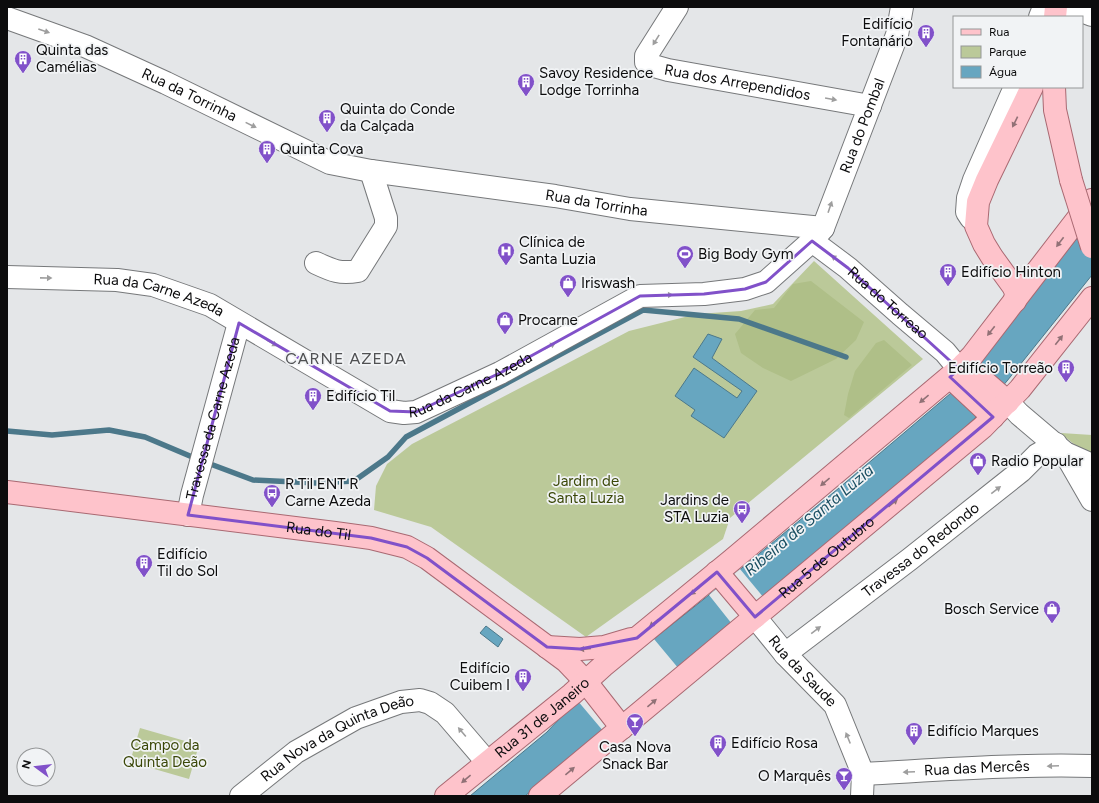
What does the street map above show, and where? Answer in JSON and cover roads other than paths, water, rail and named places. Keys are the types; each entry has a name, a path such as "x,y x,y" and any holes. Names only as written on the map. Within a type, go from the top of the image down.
{"main road":[{"path":"1015,301 1016,292 1013,286 992,257 976,226 978,202 987,180 1032,88"},
{"path":"1054,88 1055,110 1071,180 1092,247"},
{"name":"Rua 31 de Janeiro","path":"446,796 572,694 602,666 636,638 721,577 961,373 972,356 1092,200"},
{"name":"Rua 5 de Outubro","path":"540,796 622,728 752,614 957,450 995,405 1092,298"},
{"path":"961,373 995,405"},
{"name":"Rua do Til","path":"7,492 371,538 407,547 427,558 571,666 586,682 622,728"},
{"path":"721,577 752,614"},
{"name":"Rua 31 de Janeiro","path":"547,647 580,649 604,646 636,638"}],"street":[{"name":"Rua dos Arrependidos","path":"677,7 646,56 646,62 650,65 668,70 870,106"},
{"name":"Rua do Pombal","path":"818,234 870,106 897,34 902,7"},
{"path":"1071,7 1092,15"},
{"name":"Rua da Torrinha","path":"7,18 85,46 166,83 330,163 368,170 555,196 630,209 818,234"},
{"path":"976,226 967,212 968,198 974,180 1014,88"},
{"path":"316,263 329,269 344,273 358,271 386,226 386,218 368,170"},
{"name":"Rua da Carne Azeda","path":"7,277 117,280 153,285 210,305 390,411 404,413 416,412 500,373 640,296 704,294 745,289 766,282 818,234"},
{"name":"Rua do Torreao","path":"818,234 848,268 944,352 961,373"},
{"name":"Travessa da Carne Azeda","path":"188,515 198,472 239,323"},
{"path":"995,405 1019,414 1060,449 1092,465"},
{"path":"1060,449 1092,500"},
{"name":"Travessa do Redondo","path":"785,654 1021,471 1037,455 1060,449"},
{"name":"Rua da Saude","path":"752,614 785,654 835,705 863,774 862,796"},
{"name":"Rua Nova da Quinta Deão","path":"241,796 296,752 356,718 401,702 420,700 430,702 438,707 445,713 487,762"},
{"name":"Rua das Mercês","path":"863,774 1066,765 1092,766"}],"water":[{"name":"Ribeira de Santa Luzia","path":"1092,220 1092,275 1007,381 975,418 959,433 604,732 525,796 470,796 547,732 577,700 709,595 951,393"},
{"path":"708,334 722,339 712,358 757,391 724,438 691,416 695,410 675,396 694,368 737,398 742,391 693,357"},
{"path":"486,626 503,639 498,647 480,633"}],"waterway":[{"path":"205,462 253,480 316,483 354,481 388,457 406,437 643,310 739,319 846,357"},
{"path":"7,431 52,435 109,430 145,437 197,459"}],"place":[{"name":"Edifício Fontanário","path":"926,48"},
{"name":"Quinta das Camélias","path":"23,74"},
{"name":"Savoy Residence Lodge Torrinha","path":"526,97"},
{"name":"Quinta do Conde da Calçada","path":"327,133"},
{"name":"Quinta Cova","path":"267,164"},
{"name":"Clínica de Santa Luzia","path":"506,266"},
{"name":"Big Body Gym","path":"685,269"},
{"name":"Edifício Hinton","path":"948,287"},
{"name":"Iriswash","path":"568,298"},
{"name":"Procarne","path":"505,335"},
{"name":"Edifício Torreão","path":"1066,383"},
{"name":"Edifício Til","path":"313,411"},
{"name":"Radio Popular","path":"978,476"},
{"name":"R Til ENT R Carne Azeda","path":"272,508"},
{"name":"Jardins de STA Luzia","path":"742,524"},
{"name":"Edifício Til do Sol","path":"144,578"},
{"name":"Bosch Service","path":"1052,624"},
{"name":"Edifício Cuibem I","path":"523,692"},
{"name":"Casa Nova Snack Bar","path":"635,737"},
{"name":"Edifício Marques","path":"914,746"},
{"name":"Edifício Rosa","path":"718,758"},
{"name":"O Marquês","path":"844,791"}],"district":[{"name":"CARNE AZEDA","path":"346,358"}],"park label":[{"name":"Jardim de Santa Luzia","path":"586,490"},
{"name":"Campo da Quinta Deão","path":"165,754"}]}
